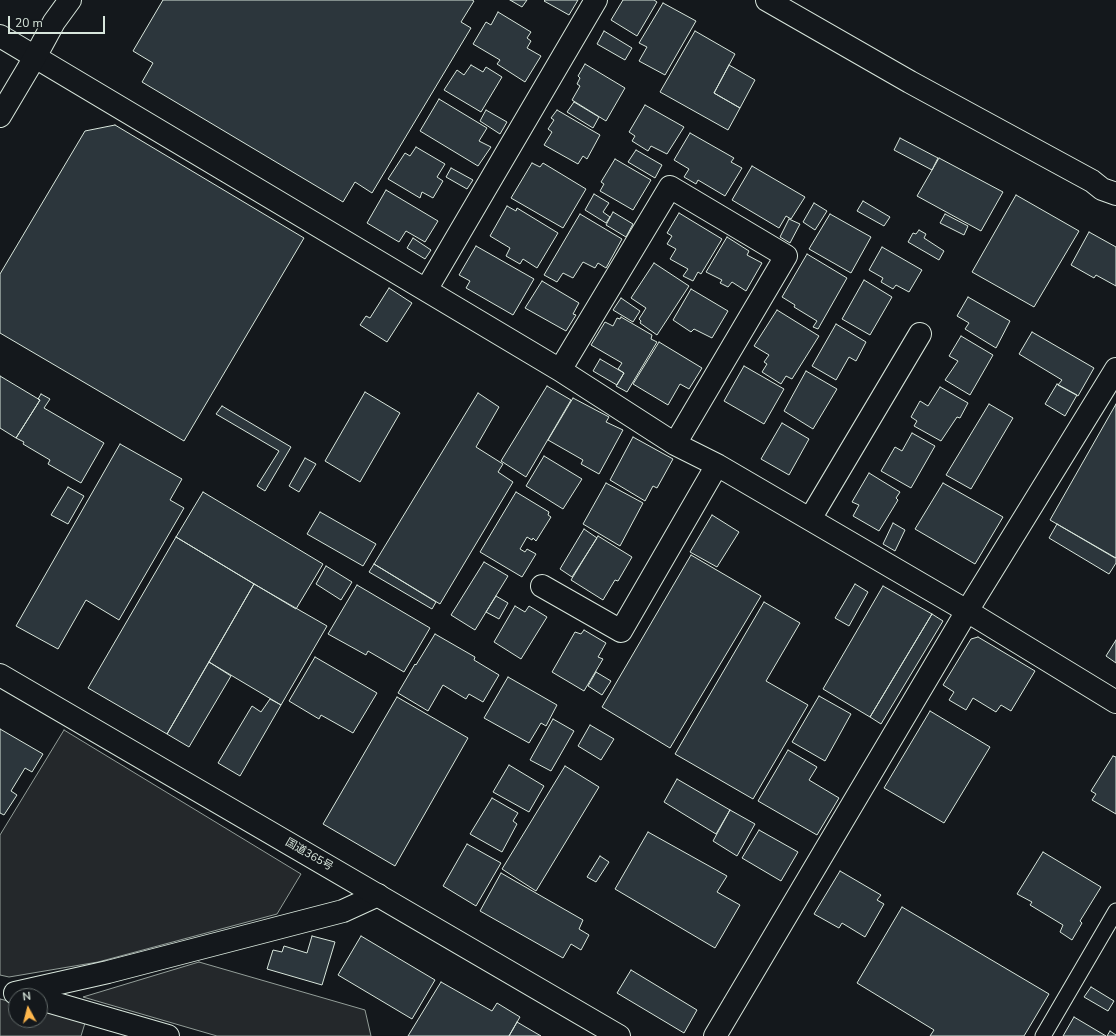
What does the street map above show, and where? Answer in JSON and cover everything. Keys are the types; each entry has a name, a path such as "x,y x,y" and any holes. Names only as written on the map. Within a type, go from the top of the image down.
{"main road":[{"path":"0,116 54,22 70,0"},
{"path":"426,290 596,0"},
{"path":"767,0 910,82 1109,191 1111,206 1116,210"},
{"path":"0,36 560,370 676,444 718,464 967,611 1116,702"},
{"path":"560,370 670,187 786,256 676,444"},
{"path":"810,519 920,334"},
{"path":"715,1036 967,611 1116,369"},
{"path":"542,586 621,632 718,464"},
{"name":"国道365号","path":"0,675 619,1036"},
{"path":"36,988 108,972 343,911 378,895"},
{"path":"48,1001 168,1036"}],"lane":[{"path":"1043,1036 1116,911"}],"shaded area":[{"path":"64,730 301,874 277,914 98,962 9,977 0,975 0,835"},
{"path":"199,962 365,1010 371,1036 217,1036 83,997"},
{"path":"0,999 8,1001 8,1028 48,1028 48,1012 85,1023 81,1036 0,1036"}],"building":[{"path":"163,0 474,1 461,22 471,28 372,193 355,182 343,202 142,82 153,63 133,51"},
{"path":"510,0 527,0 522,7"},
{"path":"578,0 569,15 544,1"},
{"path":"623,0 654,0 657,2 637,36 611,20"},
{"path":"663,3 696,21 665,75 639,61 647,47 639,43"},
{"path":"498,12 531,32 527,38 531,41 527,48 541,56 525,82 497,64 500,60 473,44 486,22 491,25"},
{"path":"604,31 632,48 625,60 597,44"},
{"path":"695,31 735,54 714,93 740,108 728,130 660,92"},
{"path":"585,64 625,88 606,121 572,100 580,86 577,84 580,78 578,76"},
{"path":"471,65 483,72 486,67 502,77 481,112 444,90 457,70 464,75"},
{"path":"729,65 755,80 740,108 714,93"},
{"path":"439,99 487,128 479,141 491,147 478,166 420,131"},
{"path":"574,102 599,117 593,128 567,112"},
{"path":"645,105 684,127 667,154 651,146 648,151 632,141 635,136 629,132"},
{"path":"486,110 507,122 500,134 480,121"},
{"path":"557,110 600,135 587,159 583,156 578,164 544,145 552,132 548,129 554,120 551,118"},
{"path":"115,125 304,238 184,441 0,333 0,274 85,131"},
{"path":"690,133 734,158 731,162 742,168 725,196 698,180 696,184 684,177 689,169 674,160"},
{"path":"900,138 938,158 932,170 894,150"},
{"path":"416,147 445,164 437,177 443,181 433,198 422,192 420,198 388,179 405,153 410,156"},
{"path":"636,150 662,165 655,178 628,162"},
{"path":"939,158 1003,192 981,231 917,196"},
{"path":"615,159 651,180 633,210 600,191 604,184 601,182"},
{"path":"532,163 540,167 543,163 586,189 563,228 511,198"},
{"path":"752,166 805,197 791,219 786,216 779,228 732,200"},
{"path":"451,168 473,180 467,189 446,177"},
{"path":"386,190 438,221 425,242 406,231 399,242 367,223"},
{"path":"594,194 609,203 603,212 610,217 606,223 585,210"},
{"path":"1016,195 1079,231 1034,307 972,272"},
{"path":"863,201 890,217 884,226 857,211"},
{"path":"814,203 827,211 815,230 803,222"},
{"path":"507,206 516,211 517,208 558,233 537,268 523,259 520,264 506,256 510,248 490,236"},
{"path":"613,212 633,224 626,237 606,225"},
{"path":"679,213 722,239 701,274 698,272 693,281 683,276 688,269 670,259 676,249 667,244 672,236 667,233"},
{"path":"580,214 622,239 606,268 598,263 595,268 583,262 573,278 563,273 557,282 544,275"},
{"path":"830,214 871,237 851,273 809,249"},
{"path":"945,214 968,226 964,235 940,223"},
{"path":"789,219 800,224 790,243 780,237"},
{"path":"919,230 926,234 924,238 944,251 939,260 908,242 913,233 916,234"},
{"path":"1089,232 1116,247 1116,286 1096,275 1094,278 1071,265"},
{"path":"727,237 749,251 747,255 762,263 746,291 732,282 728,287 720,283 722,280 706,272"},
{"path":"413,238 431,250 425,259 407,248"},
{"path":"476,246 534,279 513,315 466,288 470,281 459,275"},
{"path":"882,247 922,270 909,292 896,285 893,289 881,282 883,278 869,270"},
{"path":"807,254 847,278 818,329 813,327 817,321 794,307 795,305 782,297"},
{"path":"654,263 689,286 657,335 640,323 641,321 639,319 646,308 631,298"},
{"path":"864,280 892,297 870,335 842,319"},
{"path":"542,281 579,303 573,314 576,315 566,331 525,308"},
{"path":"389,288 412,303 387,342 360,325 366,316 370,318"},
{"path":"691,289 728,311 712,338 694,329 691,332 673,320"},
{"path":"968,297 1010,321 996,348 965,329 969,323 957,316"},
{"path":"621,298 640,311 633,322 613,310"},
{"path":"777,310 819,336 792,379 786,376 781,384 762,372 767,364 764,362 769,355 754,346"},
{"path":"621,317 652,335 651,339 657,342 627,392 616,386 624,373 618,369 622,363 591,345 605,322 613,326 617,318 620,319"},
{"path":"836,324 866,342 856,361 849,357 836,380 812,366"},
{"path":"1032,332 1094,368 1078,396 1058,385 1062,380 1019,354"},
{"path":"961,336 993,355 970,395 945,380 958,361 949,356"},
{"path":"659,342 702,368 689,389 680,384 668,405 633,384"},
{"path":"600,359 624,373 617,385 593,371"},
{"path":"744,366 784,389 764,424 724,401"},
{"path":"806,371 837,389 813,429 784,411"},
{"path":"0,376 40,400 16,438 0,428"},
{"path":"1057,384 1077,395 1065,416 1045,404"},
{"path":"547,386 571,400 526,477 501,461"},
{"path":"940,387 968,403 960,418 957,417 941,441 914,426 917,421 911,417 920,401 928,406"},
{"path":"365,392 400,413 360,482 325,461"},
{"path":"478,393 499,407 476,447 503,464 498,472 513,482 440,604 374,564"},
{"path":"41,394 50,399 44,408 104,443 81,483 48,464 50,460 23,444 24,442 16,438 40,400 38,399"},
{"path":"573,398 609,417 606,422 623,430 599,474 581,464 583,460 548,440"},
{"path":"989,404 1013,418 971,489 946,475"},
{"path":"1116,404 1116,557 1115,558 1050,520"},
{"path":"222,406 291,447 265,491 257,486 279,451 216,414"},
{"path":"782,423 809,439 789,475 761,459"},
{"path":"912,433 935,446 911,488 881,471 895,447 902,451"},
{"path":"633,437 673,459 657,488 653,486 645,501 610,480"},
{"path":"120,444 182,479 170,500 184,508 119,620 86,600 58,649 16,626"},
{"path":"544,456 582,479 563,509 526,486"},
{"path":"305,458 316,464 299,492 289,486"},
{"path":"869,473 900,492 896,498 898,500 879,531 853,516 859,505 852,502"},
{"path":"606,483 643,503 620,546 583,524"},
{"path":"943,483 1003,517 975,564 915,529"},
{"path":"68,487 84,496 68,524 51,515"},
{"path":"203,492 323,564 296,609 176,537"},
{"path":"516,492 549,512 548,515 551,517 536,541 533,538 532,540 527,537 520,549 525,552 527,549 536,554 522,577 480,552"},
{"path":"320,512 376,544 363,566 307,534"},
{"path":"712,515 739,532 717,567 690,552"},
{"path":"893,523 905,530 895,551 883,544"},
{"path":"1057,524 1116,558 1116,563 1109,574 1049,538"},
{"path":"584,529 597,538 572,577 560,569"},
{"path":"598,536 632,557 618,581 615,580 603,600 571,580"},
{"path":"176,537 254,584 167,734 88,688"},
{"path":"691,555 761,596 670,748 602,707"},
{"path":"484,562 508,576 475,630 451,615"},
{"path":"374,564 436,602 432,609 369,572"},
{"path":"326,566 352,582 341,600 316,584"},
{"path":"254,584 327,626 281,705 209,662"},
{"path":"855,584 868,592 849,626 835,618"},
{"path":"357,585 430,628 404,672 368,651 366,655 328,634"},
{"path":"883,586 932,614 870,717 823,689"},
{"path":"496,596 508,603 499,619 486,612"},
{"path":"764,602 800,623 766,681 808,705 753,799 675,754"},
{"path":"515,606 525,612 529,606 547,617 521,659 494,642"},
{"path":"932,614 943,621 881,724 870,717"},
{"path":"584,630 606,643 598,657 603,659 584,691 552,672 575,632 581,634"},
{"path":"435,634 475,657 474,660 499,675 483,702 469,694 466,699 443,685 428,711 398,693"},
{"path":"978,637 1035,671 1011,711 1001,705 996,712 973,698 966,710 949,700 954,692 943,685 971,639"},
{"path":"1116,640 1116,663 1106,656"},
{"path":"315,657 377,693 353,733 321,715 319,719 289,701"},
{"path":"209,662 231,676 189,747 167,734"},
{"path":"596,672 611,681 602,695 588,686"},
{"path":"508,677 557,705 546,726 541,723 529,743 484,718"},
{"path":"819,696 851,714 825,761 792,742"},
{"path":"397,697 468,738 395,866 323,824"},
{"path":"270,699 281,705 240,776 218,763 252,706 261,712"},
{"path":"930,711 990,747 944,823 884,788"},
{"path":"553,719 574,731 551,771 530,760"},
{"path":"590,725 614,739 601,760 578,746"},
{"path":"0,729 43,754 32,772 25,768 11,791 17,795 4,815 0,813"},
{"path":"788,750 817,767 809,780 839,798 817,835 758,801"},
{"path":"1113,756 1116,757 1116,814 1092,800 1096,794 1091,791"},
{"path":"509,765 544,786 529,812 493,792"},
{"path":"565,766 599,787 536,891 502,869"},
{"path":"677,779 730,810 716,834 664,802"},
{"path":"492,798 518,813 513,821 517,824 502,852 470,834"},
{"path":"730,810 755,824 737,856 713,841"},
{"path":"759,830 798,852 781,881 742,858"},
{"path":"648,832 727,876 717,892 740,905 715,948 615,889"},
{"path":"467,844 501,863 476,906 443,886"},
{"path":"1043,852 1101,887 1080,921 1082,923 1072,940 1060,932 1063,925 1030,905 1032,902 1017,894"},
{"path":"600,856 609,862 596,882 587,877"},
{"path":"840,871 881,895 877,900 884,904 865,937 842,923 839,928 814,914"},
{"path":"501,873 583,920 579,929 589,935 581,950 571,944 563,958 480,911"},
{"path":"902,907 1049,994 1024,1036 930,1036 934,1030 857,983"},
{"path":"312,936 335,942 322,985 267,969 273,950 282,952 284,946 307,953"},
{"path":"361,936 435,980 412,1019 338,975"},
{"path":"631,970 697,1010 684,1033 617,993"},
{"path":"441,982 492,1011 497,1003 520,1017 509,1036 408,1036"},
{"path":"1091,987 1114,1001 1108,1011 1084,997"},
{"path":"1074,1017 1106,1036 1063,1036"},
{"path":"517,1022 541,1036 509,1036"},
{"path":"1110,1031 1116,1035 1116,1036 1107,1036"}]}
